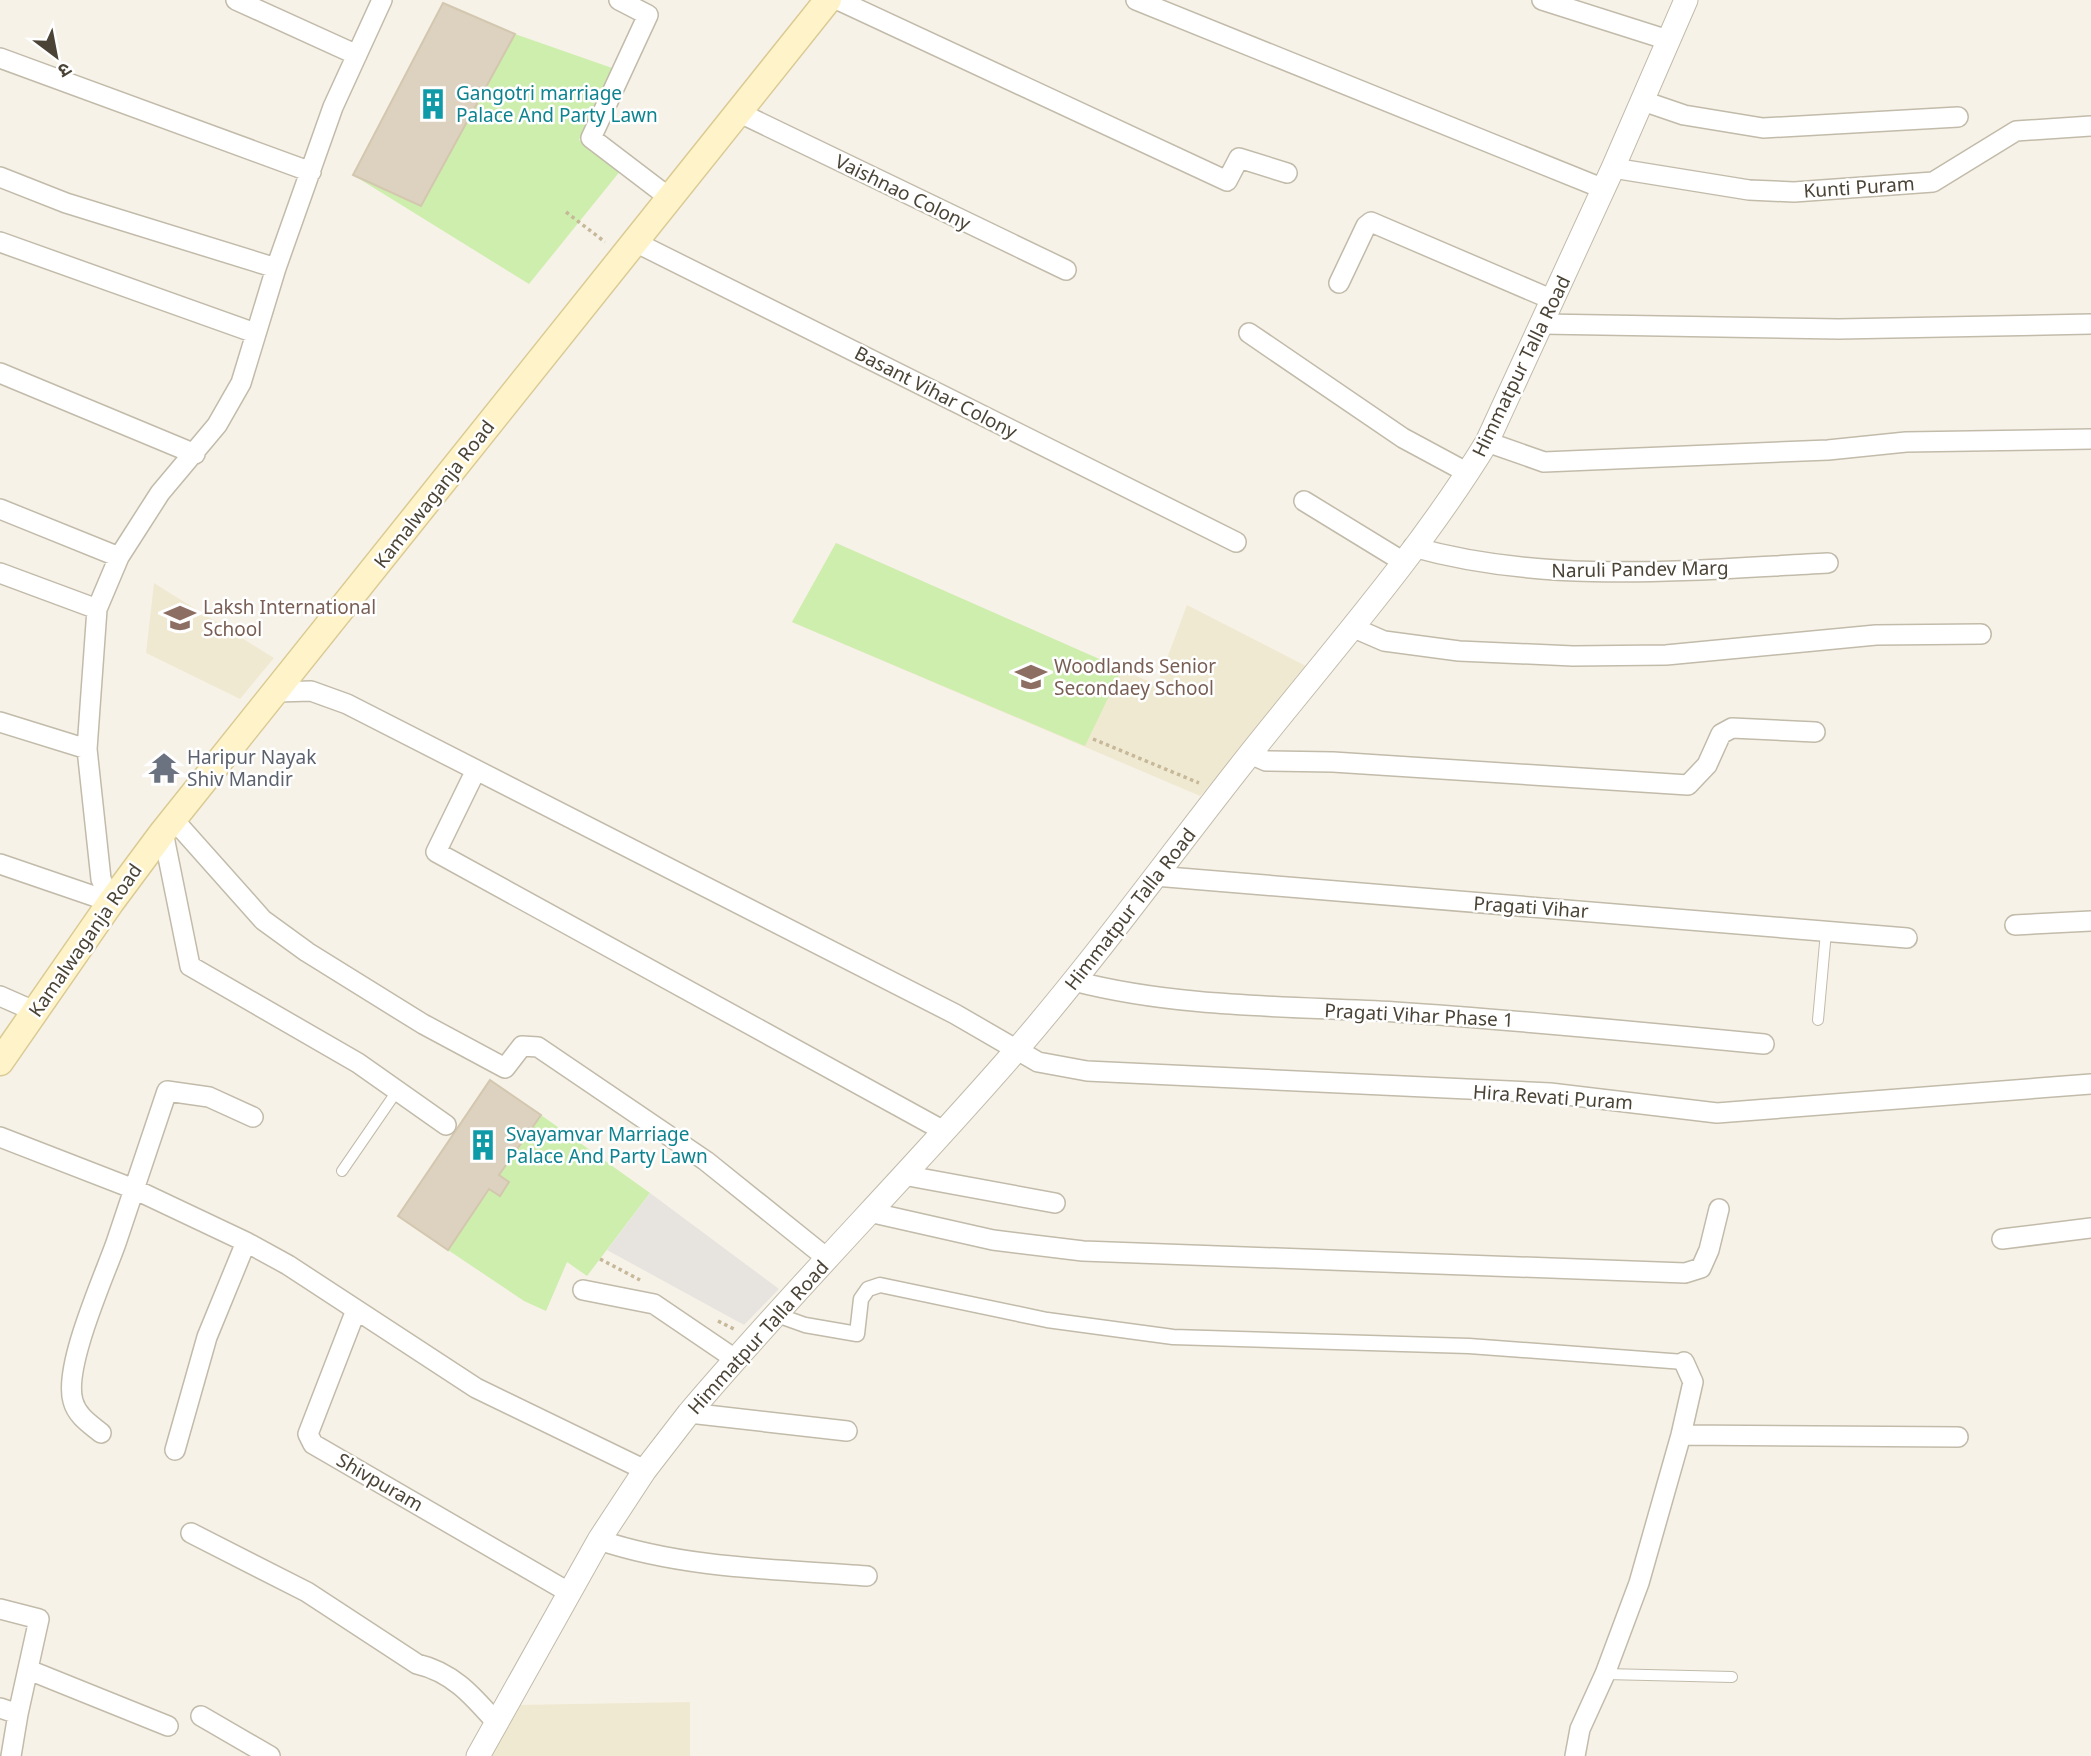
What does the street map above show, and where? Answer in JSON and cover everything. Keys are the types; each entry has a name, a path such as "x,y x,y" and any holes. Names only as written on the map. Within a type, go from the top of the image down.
{"main road":[{"name":"Kamalwaganja Road","path":"0,1062 111,902 169,826 828,0"}],"street":[{"path":"236,0 357,55"},
{"path":"111,902 101,880 87,749 97,608 119,557 160,493 218,425 241,383 276,268 333,107 382,0"},
{"path":"619,0 648,15 591,138 671,199"},
{"path":"838,0 1227,181 1239,158 1287,173"},
{"name":"Kunti Puram","path":"1136,0 1609,179 1794,192 1933,182 2016,131 2091,126"},
{"path":"1542,0 1668,40"},
{"name":"Himmatpur Talla Road","path":"478,1756 495,1721 600,1540 645,1470 735,1359 1017,1049 1074,981 1250,754 1354,628 1468,473 1487,442 1609,179 1686,0"},
{"path":"0,58 311,172"},
{"path":"1643,101 1684,115 1763,128 1958,117"},
{"name":"Vaishnao Colony","path":"740,113 1066,270"},
{"path":"0,177 66,203 276,268"},
{"path":"1339,283 1366,226 1371,222 1553,300"},
{"path":"0,242 255,333"},
{"name":"Basant Vihar Colony","path":"629,249 1236,542"},
{"path":"1542,324 1839,329 2091,324"},
{"path":"1249,333 1403,438 1468,473"},
{"path":"0,373 195,454"},
{"path":"1487,442 1544,462 1828,450 1906,442 2091,439"},
{"name":"Naruli Pandev Marg","path":"1304,502 1407,554 1567,573 1828,563"},
{"path":"0,509 119,557"},
{"path":"0,573 97,608"},
{"path":"1354,628 1384,641 1459,650 1573,656 1666,655 1875,635 1982,635"},
{"name":"Hira Revati Puram","path":"277,692 311,691 347,704 955,1014 1038,1062 1087,1071 1550,1093 1717,1113 2091,1084"},
{"path":"0,722 87,749"},
{"path":"1250,754 1266,761 1333,762 1688,785 1707,765 1721,734 1732,727 1815,732"},
{"path":"476,770 436,852 943,1130"},
{"path":"169,826 190,966 358,1063 446,1125"},
{"path":"169,826 263,920 307,952 424,1024 505,1068 522,1046 538,1047 706,1161 828,1259"},
{"path":"0,864 111,902"},
{"name":"Pragati Vihar","path":"1155,876 1907,939"},
{"path":"2015,925 2091,921"},
{"name":"Pragati Vihar Phase 1","path":"1074,981 1113,991 1194,1000 1553,1023 1764,1044"},
{"path":"0,996 34,1011"},
{"path":"101,1433 83,1419 73,1401 72,1384 96,1288 134,1189 167,1091 209,1097 253,1117"},
{"path":"0,1137 134,1189 246,1242 288,1265 493,1398 645,1470"},
{"path":"903,1175 1055,1203"},
{"path":"869,1212 993,1240 1083,1251 1685,1273 1701,1268 1709,1250 1719,1209"},
{"path":"2002,1239 2091,1228"},
{"path":"174,1450 208,1336 246,1242"},
{"path":"777,1315 805,1325 858,1334 861,1299 868,1289 880,1285 1047,1320 1173,1337 1469,1346 1684,1362 1693,1382 1681,1435 1639,1583 1605,1674 1580,1729 1575,1756"},
{"path":"583,1290 654,1304 735,1359"},
{"name":"Shivpuram","path":"356,1310 308,1434 313,1444 570,1593"},
{"path":"689,1413 847,1431"},
{"path":"1681,1435 1958,1437"},
{"path":"191,1533 307,1592 417,1664 435,1668 458,1682 495,1721"},
{"path":"600,1540 632,1551 695,1563 867,1576"},
{"path":"0,1609 40,1619 29,1670 9,1711 11,1756"},
{"path":"29,1670 168,1726"},
{"path":"201,1716 270,1756"}],"lane":[{"path":"1818,1020 1826,932"},
{"path":"342,1171 397,1091"},
{"path":"1605,1674 1732,1677"}],"path":[{"path":"566,212 629,249"},
{"path":"1093,739 1220,792"}],"shaded area":[{"name":"Woodlands Senior Secondaey School","path":"836,543 1157,685 1187,605 1306,666 1271,718 1200,796 792,622"},
{"name":"Laksh International School","path":"154,583 274,658 240,699 146,653"},
{"path":"650,1193 779,1289 744,1325 607,1250"},
{"path":"690,1702 690,1756 492,1756 516,1705"}],"green space":[{"path":"515,34 615,69 579,140 621,170 529,284 353,175 421,206"},
{"path":"836,543 1122,669 1085,746 792,622"},
{"path":"541,1115 650,1193 587,1276 567,1262 546,1311 524,1301 448,1250"}],"building":[{"name":"Gangotri marriage Palace And Party Lawn","path":"443,3 515,34 421,206 353,175"},
{"name":"Svayamvar Marriage Palace And Party Lawn","path":"490,1080 541,1115 499,1175 509,1182 500,1196 489,1189 448,1250 398,1216"}],"place":[{"name":"Gangotri marriage Palace And Party Lawn","path":"433,104"},
{"name":"Laksh International School","path":"180,618"},
{"name":"Woodlands Senior Secondaey School","path":"1031,677"},
{"name":"Haripur Nayak Shiv Mandir","path":"164,768"},
{"name":"Svayamvar Marriage Palace And Party Lawn","path":"483,1145"}]}
